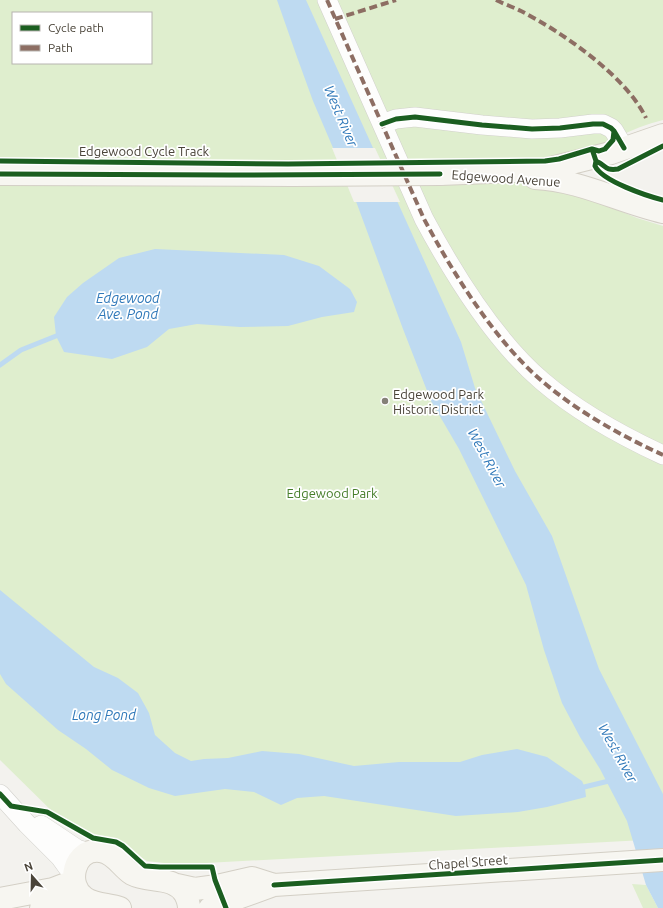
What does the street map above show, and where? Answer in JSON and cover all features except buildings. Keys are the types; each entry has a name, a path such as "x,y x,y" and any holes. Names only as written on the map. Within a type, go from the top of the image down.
{"street":[{"path":"327,0 424,219 461,282 506,343 525,365 541,380 578,408 607,427 663,455"},
{"path":"382,124 396,119 415,117 532,129 603,124 614,131 624,148"},
{"name":"Edgewood Avenue","path":"0,174 440,174 543,170 594,158 663,134"},
{"name":"Edgewood Avenue","path":"440,174 542,178 562,181 663,212"},
{"path":"6,800 77,849 89,852"},
{"path":"6,800 27,824 60,856 74,878 78,892 85,898 95,903 120,908"},
{"name":"Chapel Street","path":"89,852 100,851 110,854 132,874 195,889 217,886 252,878 274,885"},
{"path":"74,878 76,865 80,859 89,852"},
{"name":"Chapel Street","path":"210,908 274,885 663,860"},
{"path":"0,899 53,889 74,878"},
{"path":"177,885 187,898 188,908"},
{"path":"41,908 95,903"}],"green space":[{"name":"Edgewood Park","path":"0,0 663,0 663,120 640,127 594,147 571,154 570,193 663,226 663,839 206,863 164,863 147,861 122,846 109,841 94,838 64,823 0,760"},
{"path":"632,884 646,885 658,908 643,908"}],"water":[{"name":"West River","path":"277,0 306,0 461,342 475,388 515,471 552,536 599,669 663,794 663,908 658,908 646,885 627,821 600,769 580,737 562,703 544,650 526,585 459,449 431,401 357,204 313,101"},
{"name":"Edgewood Ave. Pond","path":"155,249 284,255 319,266 350,289 357,302 354,312 322,317 288,326 240,327 197,324 169,329 147,347 112,359 64,352 56,336 54,317 67,297 83,283 119,258"},
{"name":"Long Pond","path":"0,590 94,667 118,678 138,693 149,713 155,735 175,753 191,761 228,758 262,751 299,754 354,766 399,762 460,762 482,755 517,749 547,757 582,781 585,788 586,797 547,807 518,812 456,816 324,796 297,798 281,805 254,792 225,789 175,796 149,788 112,770 86,749 58,730 6,684 0,674"}],"pier":[{"path":"332,148 375,148 400,202 354,202"}],"waterway":[{"path":"0,365 21,350 56,336"},
{"path":"580,788 613,780"}],"marked path":[{"path":"327,0 424,219 476,305 508,346 542,381 585,413 663,455"},
{"path":"335,19 396,0"},
{"path":"496,0 537,20 573,43 591,57 624,87 637,102 646,118"}],"cycle path":[{"path":"382,124 396,119 415,117 532,129 603,124 614,131 624,148"},
{"name":"Edgewood Cycle Track","path":"0,161 288,164 545,161 559,159 592,149 599,151 605,149 613,140 614,131"},
{"path":"596,161 610,169 618,169 663,146"},
{"path":"592,149 596,161 595,166 599,172 626,187 663,200"},
{"path":"0,174 440,174"},
{"path":"0,794 11,806 47,812 93,838 116,842 123,846 145,866 212,867 215,880 226,908"},
{"path":"274,885 663,860"}],"place":[{"name":"Edgewood Park Historic District","path":"385,401"}]}
